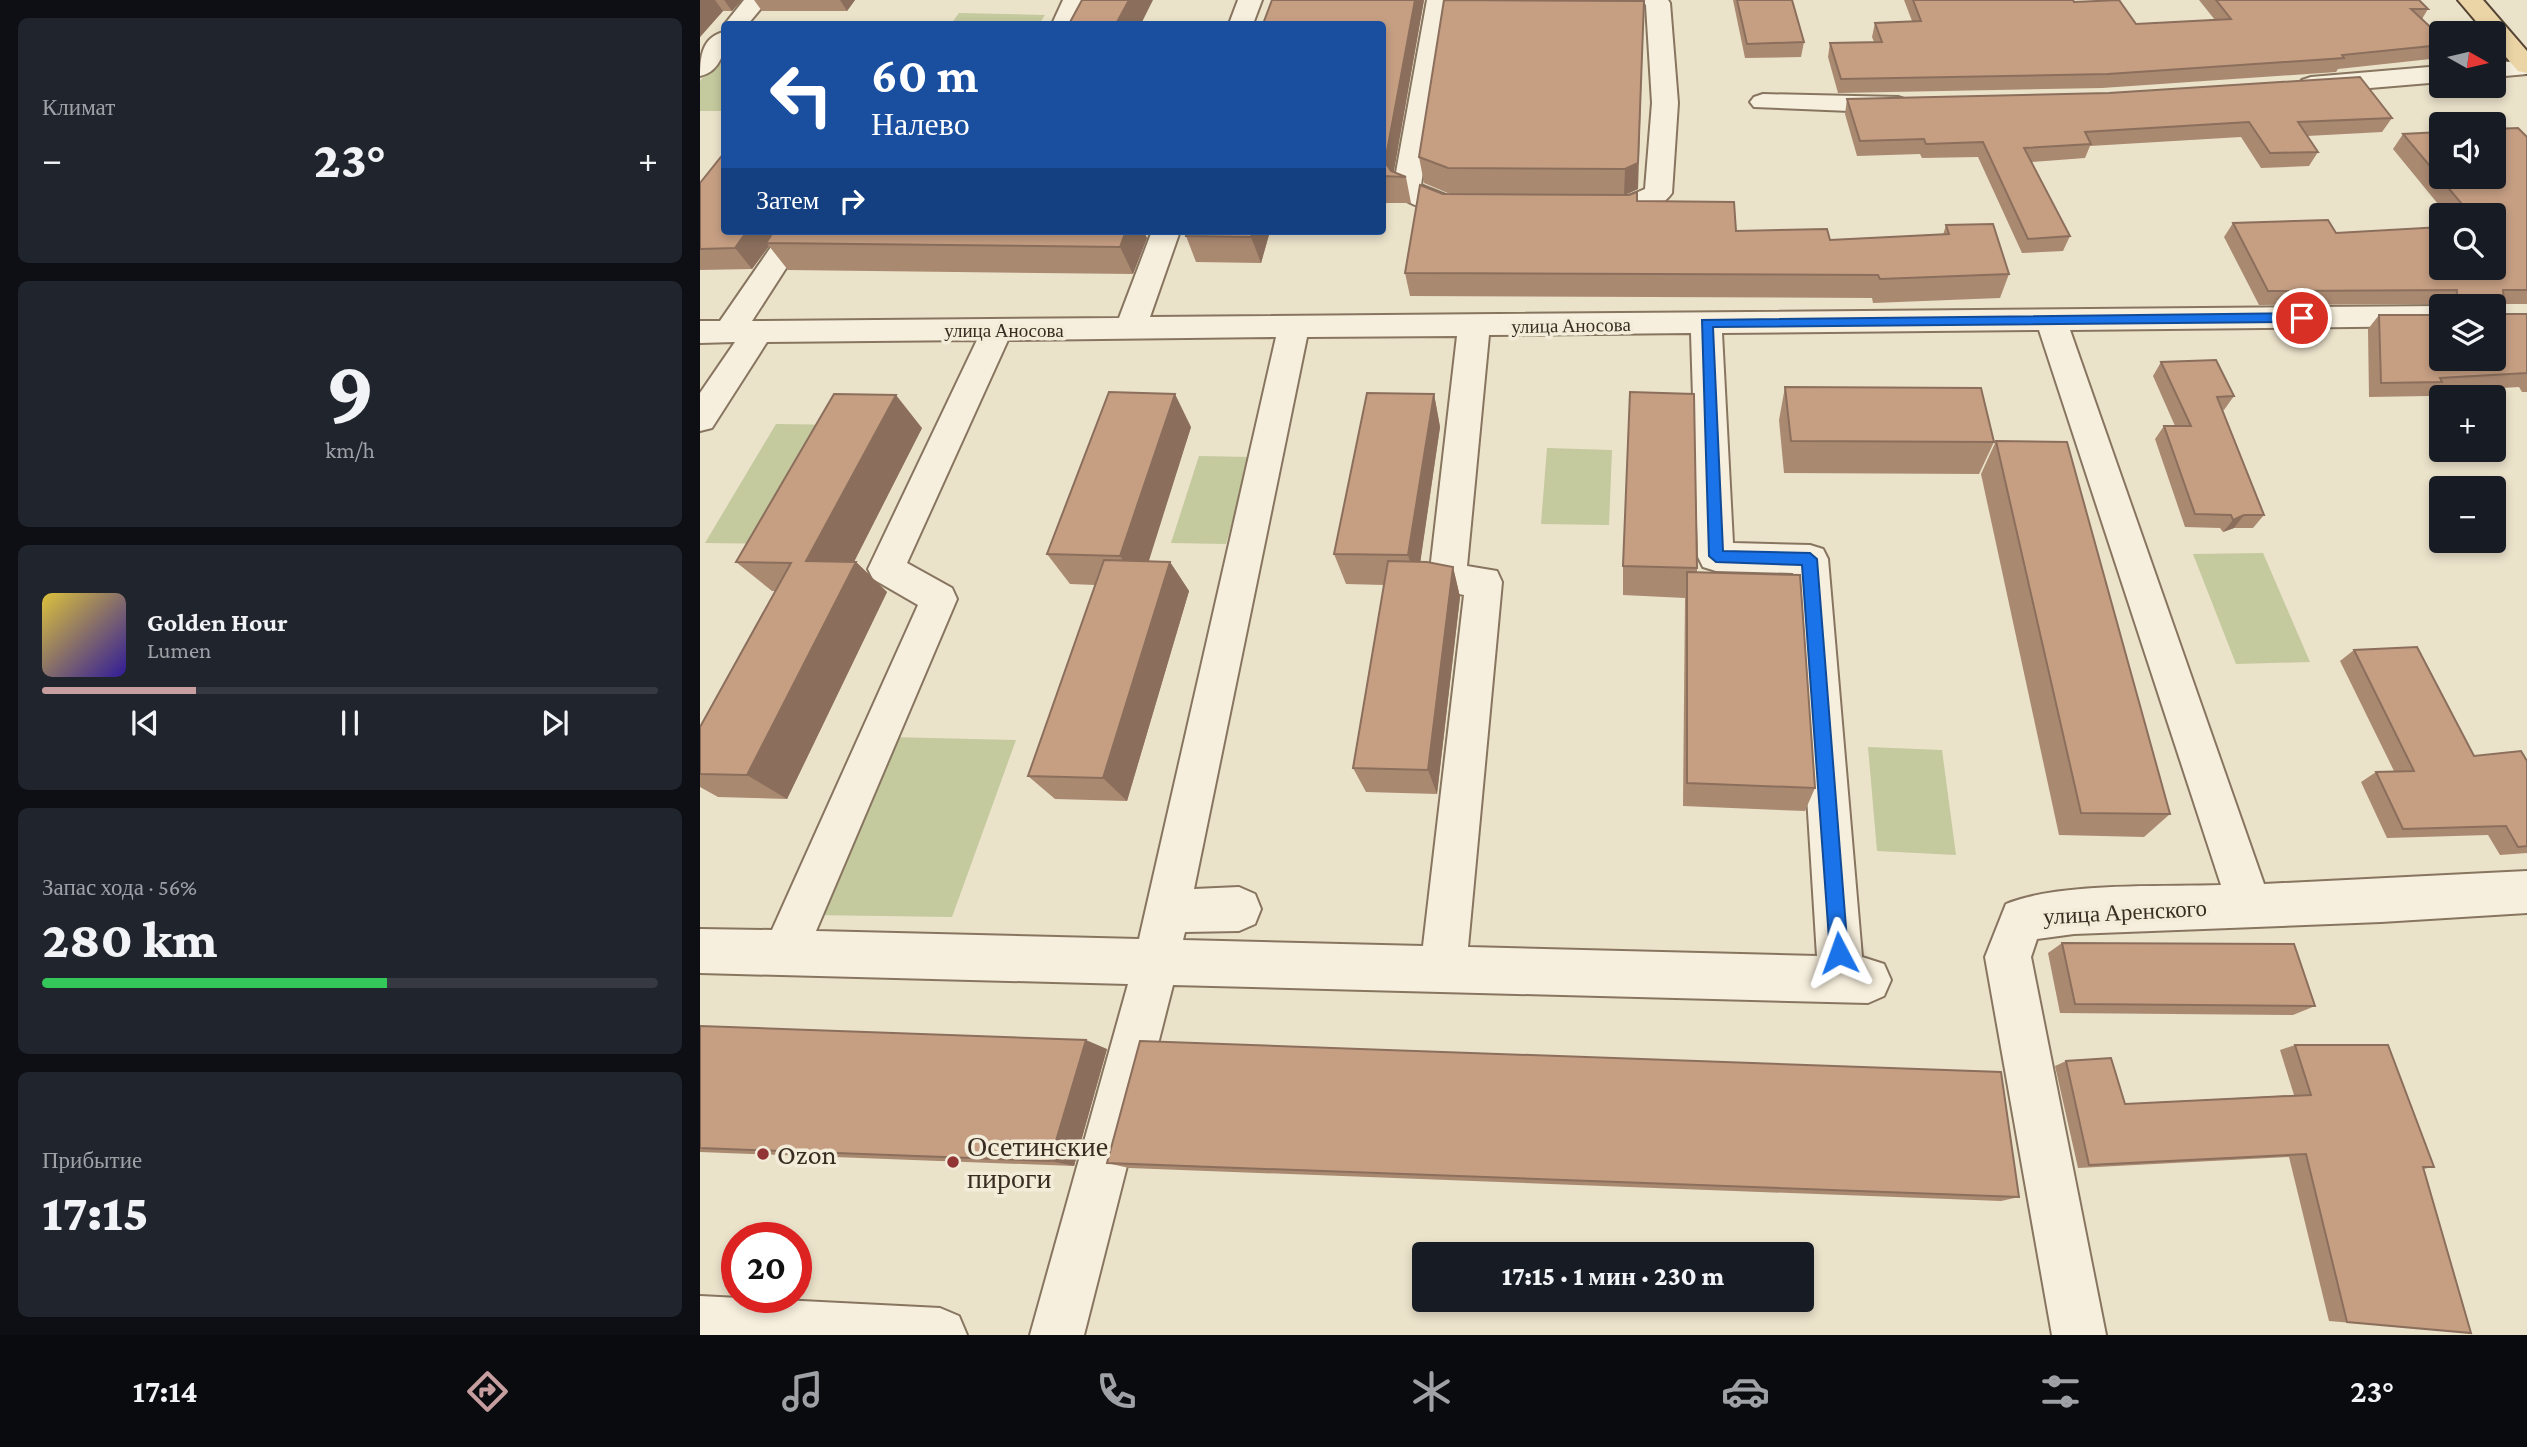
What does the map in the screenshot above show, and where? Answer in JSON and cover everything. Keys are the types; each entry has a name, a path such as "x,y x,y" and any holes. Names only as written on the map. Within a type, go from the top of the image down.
{"main road":[{"path":"2470,0 2527,66"}],"street":[{"path":"738,21 756,0"},
{"path":"1065,21 1076,0"},
{"path":"1242,21 1250,0"},
{"path":"1443,0 1437,3 1407,189 1447,206 1489,206"},
{"path":"1559,207 1629,207 1658,193 1665,103 1658,3 1654,0"},
{"path":"700,69 721,43"},
{"path":"2506,69 2527,66"},
{"path":"2293,87 2429,75"},
{"path":"1763,102 1918,105"},
{"path":"700,419 729,332 793,235"},
{"path":"1130,328 1165,235"},
{"name":"улица Аносова","path":"729,332 2429,316"},
{"path":"2051,320 2249,905"},
{"path":"700,951 1855,980 1810,559 1716,556 1706,323"},
{"path":"1443,969 1484,582 1447,579 1474,326"},
{"path":"1057,1335 1156,963 1294,327"},
{"path":"784,954 939,599 886,569 997,330"},
{"name":"улица Аренского","path":"2079,1335 2008,957 2022,919 2074,912 2527,892"},
{"path":"1168,911 1239,909"},
{"path":"700,1323 940,1335"}],"green space":[{"path":"959,13 1045,15 1041,21 953,21"},
{"path":"721,55 721,111 700,111 700,81"},
{"path":"776,424 844,425 779,544 705,543"},
{"path":"1547,448 1612,450 1609,525 1541,524"},
{"path":"1199,456 1251,457 1226,544 1171,543"},
{"path":"2263,553 2310,662 2236,664 2193,554"},
{"path":"888,737 1016,740 952,917 811,915"},
{"path":"1868,747 1942,750 1956,855 1877,851"}],"building":[{"path":"1082,0 1129,0 1118,21 1071,21"},
{"path":"1272,0 1415,0 1386,157 1386,21 1264,21"},
{"path":"1444,0 1644,1 1638,163 1625,169 1448,168 1419,157"},
{"path":"1737,0 1792,0 1804,42 1747,44"},
{"path":"1913,0 2119,0 2136,24 2231,19 2216,0 2419,0 2428,9 2411,9 2429,26 2429,46 2342,55 2344,58 2108,74 1841,79 1830,43 1882,42 1875,23 1921,21"},
{"path":"2360,77 2392,118 2298,122 2318,152 2270,153 2249,122 2085,132 2091,144 2024,148 2070,236 2028,239 1983,142 1926,144 1924,139 1860,141 1847,99 2109,93"},
{"path":"2506,128 2518,128 2527,137 2527,290 2503,290 2503,294 2457,294 2457,290 2268,291 2233,223 2328,220 2336,233 2429,228 2429,280 2506,280 2506,203 2461,203 2449,189 2506,189"},
{"path":"2429,133 2429,165 2403,134"},
{"path":"721,157 721,235 744,235 735,248 700,249 700,183"},
{"path":"1386,164 1391,171 1406,177 1386,176"},
{"path":"1420,185 1443,194 1629,195 1637,192 1637,201 1734,202 1736,231 1827,229 1830,240 1949,234 1946,225 1993,224 2009,274 1880,279 1878,275 1405,273"},
{"path":"771,235 1124,235 1120,247 766,243"},
{"path":"1186,235 1252,235 1251,237"},
{"path":"2506,314 2527,314 2527,373 2440,378 2442,382 2381,383 2379,315 2429,315 2429,371 2506,371"},
{"path":"2216,360 2234,396 2217,397 2264,515 2244,515 2233,520 2231,515 2195,514 2164,426 2191,426 2161,362"},
{"path":"1785,387 1981,388 1994,442 1791,441"},
{"path":"1109,392 1175,394 1120,556 1047,554"},
{"path":"1630,392 1694,394 1697,568 1623,566"},
{"path":"1367,393 1434,394 1408,555 1334,554"},
{"path":"834,394 896,395 806,561 856,562 747,775 700,774 700,727 791,563 736,562"},
{"path":"1996,441 2067,442 2170,814 2081,813"},
{"path":"1104,560 1170,562 1103,778 1028,776"},
{"path":"1388,561 1427,562 1453,567 1428,770 1353,768"},
{"path":"1687,572 1800,575 1815,788 1687,783"},
{"path":"2417,647 2474,756 2521,751 2527,761 2527,846 2518,847 2506,826 2403,829 2376,772 2414,771 2354,650"},
{"path":"2062,943 2294,944 2315,1006 2075,1004"},
{"path":"700,1026 1086,1040 1050,1161 700,1148"},
{"path":"1140,1041 2001,1072 2019,1197 1107,1163"},
{"path":"2295,1045 2388,1045 2434,1167 2423,1167 2471,1333 2347,1322 2306,1154 2089,1165 2066,1061 2111,1058 2125,1104 2311,1095"}],"place":[{"name":"Ozon","path":"763,1154"},
{"name":"Осетинские пироги","path":"953,1162"}],"route":[{"path":"1839,953 1810,559 1716,556 1706,323 2302,318"}]}
